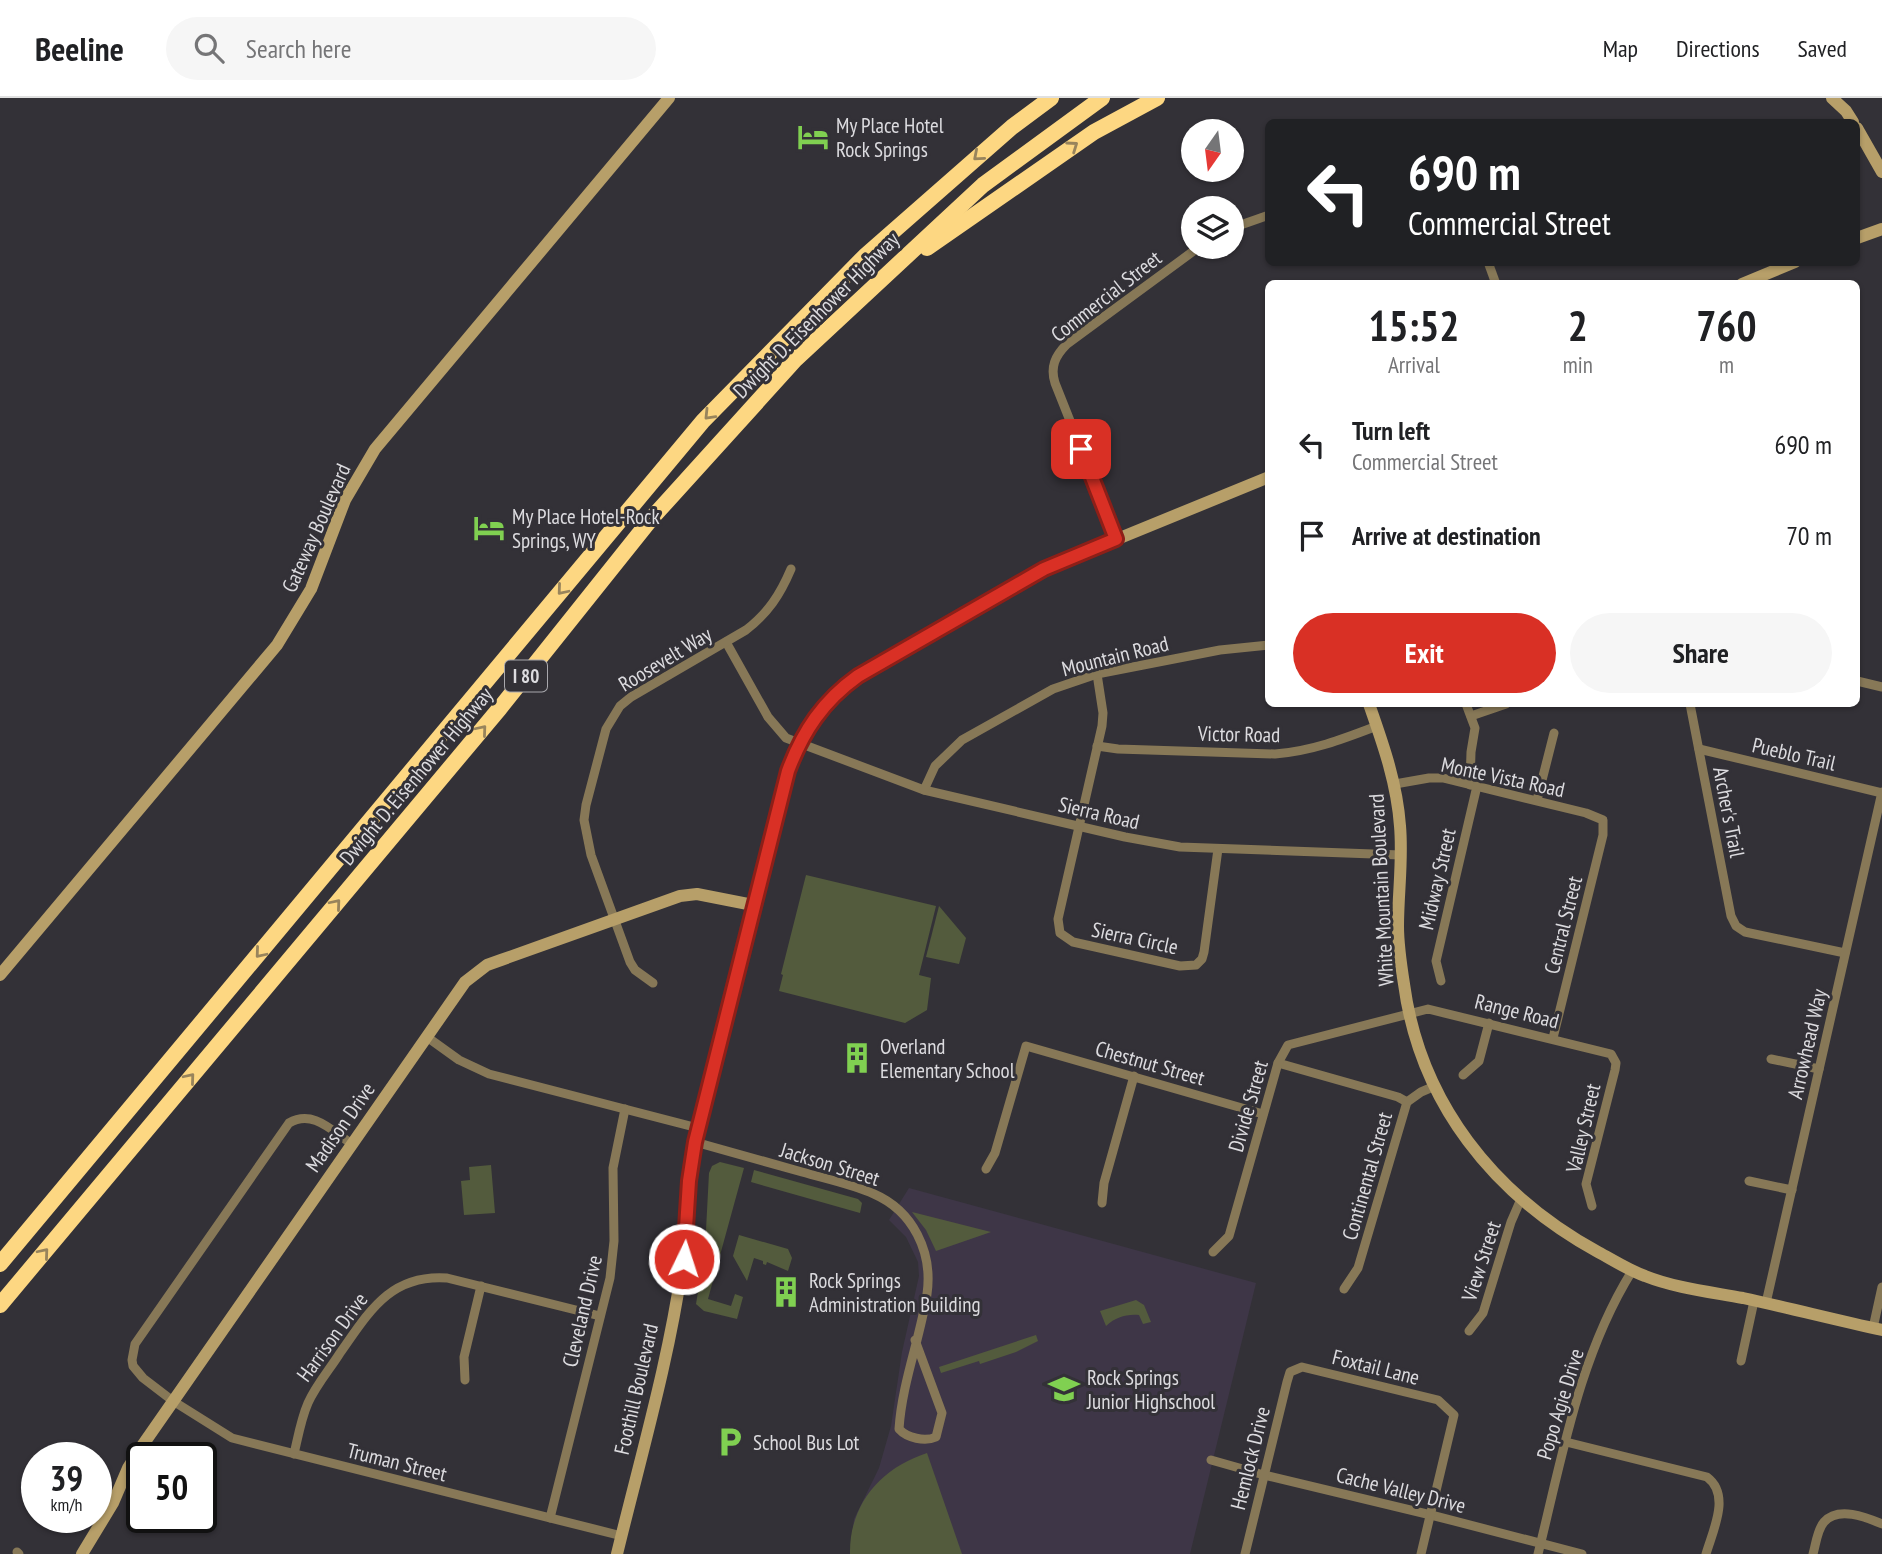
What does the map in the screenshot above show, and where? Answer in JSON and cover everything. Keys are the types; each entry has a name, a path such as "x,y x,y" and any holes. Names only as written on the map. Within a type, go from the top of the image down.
{"highway":[{"path":"1012,127 1032,98"},
{"name":"Dwight D. Eisenhower Highway","path":"0,1264 703,421 865,256 1012,127 1051,98"},
{"name":"Dwight D. Eisenhower Highway","path":"0,1305 500,708 651,519 794,360 983,185 1102,98"},
{"path":"876,283 1094,132 1157,98"}],"main road":[{"name":"Gateway Boulevard","path":"0,975 276,645 311,589 345,500 375,449 669,98"},
{"path":"1832,98 1851,119"},
{"path":"1860,133 1882,172"},
{"path":"1860,238 1882,229"},
{"path":"1752,280 1785,266"},
{"name":"Foothill Boulevard","path":"617,1554 670,1331 684,1259 689,1181 698,1128 788,771 799,744 818,712 831,697 858,676 1044,569 1265,479"},
{"name":"White Mountain Boulevard","path":"1370,707 1395,784 1402,855 1398,927 1408,1013 1415,1039 1435,1086 1452,1118 1478,1156 1521,1199 1562,1231 1632,1270 1657,1280 1877,1329"},
{"name":"Madison Drive","path":"82,1554 113,1503 128,1468 142,1446 465,982 486,965 680,896 697,894 753,905"}],"street":[{"path":"1244,224 1265,216"},
{"name":"Commercial Street","path":"1116,539 1055,383 1052,373 1054,360 1067,344 1183,259"},
{"name":"Roosevelt Way","path":"653,983 635,970 630,962 591,855 584,820 606,729 620,706 631,697 746,630 770,608 783,590 791,569"},
{"name":"Sierra Road","path":"726,642 776,729 786,737 924,790 1154,844 1218,849 1402,855"},
{"name":"Mountain Road","path":"924,790 934,765 962,740 1053,690 1097,674 1220,650 1265,645"},
{"path":"1079,827 1103,713 1097,674"},
{"path":"1860,682 1882,687"},
{"name":"Midway Street","path":"1441,981 1436,961 1474,785 1471,752 1475,735 1467,707"},
{"path":"1471,716 1497,707"},
{"name":"Archer's Trail","path":"1691,707 1735,926 1745,932 1846,953"},
{"name":"Victor Road","path":"1097,746 1118,749 1288,753 1323,746 1377,726"},
{"path":"1537,800 1554,733"},
{"name":"Pueblo Trail","path":"1699,749 1882,792"},
{"name":"Monte Vista Road","path":"1395,784 1443,778 1537,800 1603,820"},
{"name":"Arrowhead Way","path":"1741,1361 1792,1190 1882,792"},
{"name":"Central Street","path":"1553,1038 1603,835 1603,820"},
{"name":"Sierra Circle","path":"1079,827 1058,919 1060,933 1073,943 1180,966 1196,965 1202,959 1218,849"},
{"name":"Range Road","path":"1408,1013 1428,1009 1553,1038 1606,1052 1614,1058"},
{"name":"Divide Street","path":"1213,1252 1229,1236 1282,1051 1294,1041 1408,1013"},
{"path":"1463,1075 1479,1061 1489,1023"},
{"path":"426,1037 473,1069 698,1128"},
{"name":"Chestnut Street","path":"986,1169 995,1153 1026,1046 1263,1114"},
{"name":"Valley Street","path":"1592,1206 1586,1184 1615,1070 1614,1058"},
{"path":"1771,1059 1819,1069"},
{"path":"1278,1063 1398,1097 1407,1102"},
{"path":"1102,1203 1104,1184 1133,1076"},
{"name":"Continental Street","path":"1344,1289 1358,1268 1407,1102 1435,1086"},
{"name":"Cleveland Drive","path":"550,1518 613,1259 613,1168 625,1109"},
{"name":"Truman Street","path":"352,1144 311,1118 293,1120 132,1352 133,1366 173,1401 232,1438 622,1536"},
{"name":"Jackson Street","path":"695,1142 856,1187 893,1205 906,1217 926,1250 929,1267 927,1294 915,1340 899,1429 905,1435 929,1440 936,1437 942,1413 915,1340"},
{"path":"1749,1181 1792,1190"},
{"name":"View Street","path":"1469,1331 1483,1313 1511,1222 1521,1199"},
{"name":"Popo Agie Drive","path":"1538,1554 1578,1392 1611,1310 1632,1270"},
{"name":"Harrison Drive","path":"294,1454 309,1400 380,1299 403,1286 432,1277 447,1278 600,1316"},
{"path":"465,1380 464,1356 481,1286"},
{"path":"1877,1329 1882,1287"},
{"name":"Foxtail Lane","path":"1290,1372 1302,1367 1438,1400 1451,1410 1454,1415 1431,1515"},
{"name":"Hemlock Drive","path":"1245,1554 1290,1372"},
{"path":"1566,1442 1707,1477 1715,1483 1720,1491 1720,1501 1706,1554"},
{"name":"Cache Valley Drive","path":"1211,1460 1582,1554"},
{"path":"1814,1554 1822,1523 1831,1516 1840,1513 1882,1524"},
{"path":"1421,1554 1431,1515"}],"shaded area":[{"name":"Rock Springs Junior Highschool","path":"909,1188 1256,1283 1190,1554 850,1554 854,1519 879,1468 891,1426 902,1352 919,1276 918,1262 906,1237 889,1220"}],"green space":[{"path":"806,875 936,906 919,975 931,978 927,1010 905,1023 779,991"},
{"path":"939,906 966,938 959,964 926,957"},
{"path":"720,1162 744,1168 708,1299 731,1306 735,1294 743,1297 737,1319 704,1311 696,1304 705,1249 709,1173 712,1166"},
{"path":"491,1165 495,1213 464,1215 461,1181 470,1180 469,1167"},
{"path":"754,1170 858,1199 862,1203 860,1213 751,1182"},
{"path":"912,1212 991,1232 936,1251 926,1230"},
{"path":"739,1235 788,1249 792,1258 788,1271 767,1262 766,1265 763,1264 763,1261 754,1258 747,1281 733,1256"},
{"path":"1136,1300 1144,1305 1151,1322 1143,1324 1139,1315 1130,1315 1117,1318 1106,1326 1100,1311"},
{"path":"1036,1335 1038,1341 1016,1352 941,1373 939,1367"},
{"path":"927,1453 962,1554 850,1554 855,1519 871,1490 895,1468"}],"place":[{"name":"My Place Hotel Rock Springs","path":"813,137"},
{"name":"My Place Hotel-Rock Springs, WY","path":"489,528"},
{"name":"Overland Elementary School","path":"857,1058"},
{"name":"Rock Springs Administration Building","path":"786,1292"},
{"name":"Rock Springs Junior Highschool","path":"1064,1389"},
{"name":"School Bus Lot","path":"730,1442"}],"route":[{"path":"684,1259 689,1181 695,1142 788,771 799,744 818,712 831,697 858,676 1044,569 1116,539 1081,449"}]}
